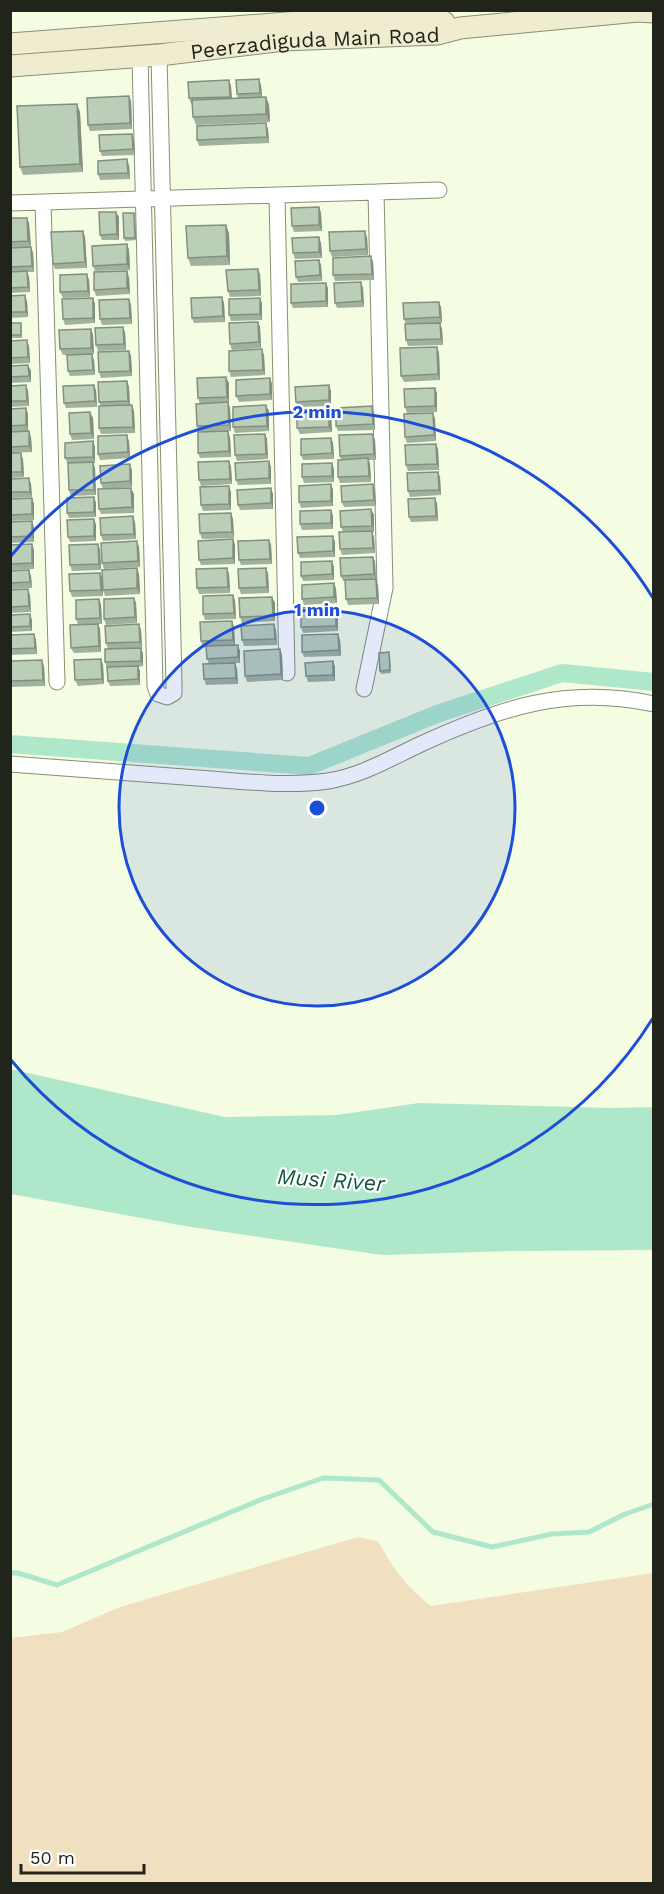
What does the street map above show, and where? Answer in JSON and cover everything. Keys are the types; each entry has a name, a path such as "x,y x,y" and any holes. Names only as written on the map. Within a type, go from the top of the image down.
{"street":[{"name":"Peerzadiguda Main Road","path":"10,66 149,56 284,40 394,21 442,21 460,28 643,11"},
{"path":"10,44 299,22 394,21"},
{"path":"149,56 163,198 174,684 174,693 167,697 158,694 155,686 142,199 149,56"},
{"path":"10,203 439,190"},
{"path":"364,689 385,588 376,192"},
{"path":"277,195 287,673"},
{"path":"43,202 57,682"},
{"path":"10,764 237,781 307,783 330,781 356,774 443,734 519,706 557,698 592,696 631,699 654,704"}],"shaded area":[{"path":"358,1537 378,1541 401,1577 431,1606 653,1573 653,1883 11,1883 11,1638 62,1632 120,1607"}],"water":[{"name":"Musi River","path":"10,1069 225,1117 337,1115 419,1103 653,1107 653,1250 382,1255 185,1226 11,1194"}],"building":[{"path":"259,79 260,93 237,94 236,80"},
{"path":"229,80 230,97 189,98 188,82"},
{"path":"129,96 130,123 88,125 87,98"},
{"path":"266,97 266,114 193,117 192,100"},
{"path":"77,104 80,164 20,167 17,106"},
{"path":"266,123 267,137 197,140 197,126"},
{"path":"132,134 133,149 100,151 99,135"},
{"path":"127,159 128,173 98,174 98,161"},
{"path":"319,207 319,225 292,226 291,208"},
{"path":"99,212 116,212 117,234 100,235"},
{"path":"123,213 134,213 135,238 124,238"},
{"path":"10,218 27,218 28,241 10,242"},
{"path":"226,225 227,256 188,258 186,226"},
{"path":"83,231 85,262 53,264 51,232"},
{"path":"365,231 366,249 330,251 329,232"},
{"path":"319,237 319,252 293,253 292,238"},
{"path":"127,244 127,264 93,266 92,246"},
{"path":"31,247 32,266 10,267 10,248"},
{"path":"371,256 372,274 333,275 333,258"},
{"path":"319,260 320,275 296,277 295,261"},
{"path":"258,269 259,290 228,291 226,270"},
{"path":"27,271 28,287 10,288 10,272"},
{"path":"127,271 127,288 94,290 94,272"},
{"path":"87,274 88,291 60,292 60,275"},
{"path":"361,282 362,301 335,303 334,283"},
{"path":"326,283 326,301 291,303 291,284"},
{"path":"25,295 26,312 10,312 10,296"},
{"path":"222,297 223,316 192,318 191,298"},
{"path":"93,298 93,318 63,319 62,299"},
{"path":"260,298 260,314 229,315 229,299"},
{"path":"129,299 130,318 100,319 99,300"},
{"path":"439,302 440,317 404,319 403,303"},
{"path":"258,322 259,342 230,344 229,323"},
{"path":"10,323 21,323 21,335 10,335"},
{"path":"440,323 441,339 406,340 405,324"},
{"path":"123,327 124,344 96,345 95,328"},
{"path":"91,329 91,348 60,349 59,330"},
{"path":"27,340 28,357 10,358 10,341"},
{"path":"437,347 438,374 401,376 400,348"},
{"path":"262,349 263,370 229,371 229,351"},
{"path":"129,351 130,371 99,372 98,352"},
{"path":"92,354 93,370 68,371 67,355"},
{"path":"28,365 29,376 10,377 10,366"},
{"path":"226,377 227,397 198,398 197,378"},
{"path":"270,378 270,394 236,396 236,380"},
{"path":"127,381 128,401 99,402 98,382"},
{"path":"26,385 27,401 10,401 10,386"},
{"path":"94,385 95,401 64,403 63,386"},
{"path":"329,385 329,400 296,402 295,387"},
{"path":"435,388 435,406 405,407 404,389"},
{"path":"228,402 229,425 197,426 196,404"},
{"path":"132,405 133,427 99,428 99,406"},
{"path":"266,405 267,426 233,427 233,407"},
{"path":"372,406 373,424 336,426 336,408"},
{"path":"26,408 26,425 10,426 10,409"},
{"path":"329,409 329,427 297,428 297,410"},
{"path":"90,412 91,433 70,434 69,413"},
{"path":"433,413 434,435 405,437 404,414"},
{"path":"29,431 29,446 10,447 10,432"},
{"path":"228,431 229,451 198,453 198,432"},
{"path":"265,434 266,454 235,455 234,435"},
{"path":"373,434 374,454 340,456 339,435"},
{"path":"127,435 128,452 98,454 98,436"},
{"path":"331,438 332,453 301,455 301,439"},
{"path":"93,441 93,457 65,458 65,443"},
{"path":"436,444 437,464 406,465 405,445"},
{"path":"10,453 21,453 22,472 10,472"},
{"path":"368,458 369,476 338,477 338,460"},
{"path":"229,461 230,479 199,480 198,462"},
{"path":"269,461 269,478 236,480 235,463"},
{"path":"93,462 94,490 69,490 68,463"},
{"path":"332,463 332,476 302,477 302,464"},
{"path":"130,464 130,481 101,483 100,466"},
{"path":"438,472 439,490 408,491 407,473"},
{"path":"29,478 30,492 10,492 10,479"},
{"path":"331,484 331,501 299,502 299,486"},
{"path":"373,484 374,500 342,502 341,486"},
{"path":"229,486 229,504 201,505 200,487"},
{"path":"131,488 132,507 99,509 98,489"},
{"path":"271,488 271,503 238,505 237,490"},
{"path":"94,497 94,512 67,513 67,498"},
{"path":"32,498 32,514 10,515 10,499"},
{"path":"435,498 436,516 409,517 408,499"},
{"path":"371,509 372,526 341,527 340,511"},
{"path":"331,510 331,523 300,524 300,511"},
{"path":"231,513 232,532 200,533 199,514"},
{"path":"133,516 134,534 101,535 100,518"},
{"path":"94,519 94,536 68,537 67,520"},
{"path":"32,521 32,536 10,537 10,522"},
{"path":"372,531 373,548 340,549 339,532"},
{"path":"333,536 333,551 298,553 297,537"},
{"path":"233,539 233,558 199,560 198,541"},
{"path":"269,540 270,559 239,560 238,541"},
{"path":"137,541 138,561 102,563 101,543"},
{"path":"32,544 32,563 10,564 10,545"},
{"path":"98,544 99,564 70,565 69,545"},
{"path":"373,557 374,574 341,576 340,558"},
{"path":"332,561 332,574 301,576 301,562"},
{"path":"137,568 137,588 103,590 102,570"},
{"path":"227,568 228,587 197,588 196,569"},
{"path":"266,568 267,587 239,588 238,569"},
{"path":"29,570 30,582 10,583 10,571"},
{"path":"100,573 101,590 70,591 69,574"},
{"path":"376,579 377,598 346,599 345,580"},
{"path":"334,583 334,597 302,599 302,585"},
{"path":"28,589 29,606 10,607 10,590"},
{"path":"233,595 234,613 203,614 203,596"},
{"path":"272,597 273,616 240,617 239,598"},
{"path":"134,598 135,617 104,619 104,599"},
{"path":"99,599 100,618 76,619 76,600"},
{"path":"336,606 336,626 301,627 301,608"},
{"path":"30,614 30,626 10,627 10,615"},
{"path":"232,621 233,640 201,641 200,622"},
{"path":"98,624 99,646 71,648 70,625"},
{"path":"139,624 140,642 106,643 105,626"},
{"path":"274,624 275,639 242,640 241,626"},
{"path":"34,634 35,648 10,649 10,635"},
{"path":"338,634 339,650 302,652 302,635"},
{"path":"238,645 238,657 207,659 206,646"},
{"path":"141,648 141,661 105,662 105,649"},
{"path":"280,649 281,674 245,676 244,651"},
{"path":"389,652 390,670 380,671 379,653"},
{"path":"101,659 102,679 75,680 74,660"},
{"path":"42,660 43,680 10,681 10,661"},
{"path":"333,661 333,675 306,676 305,663"},
{"path":"235,663 236,678 204,679 203,664"},
{"path":"138,666 138,679 108,681 107,667"}],"waterway":[{"path":"10,744 309,766 437,714 562,673 654,682"},
{"path":"10,1573 18,1573 57,1585 260,1500 323,1478 379,1480 433,1532 492,1547 552,1534 589,1532 625,1514 654,1504"}]}
